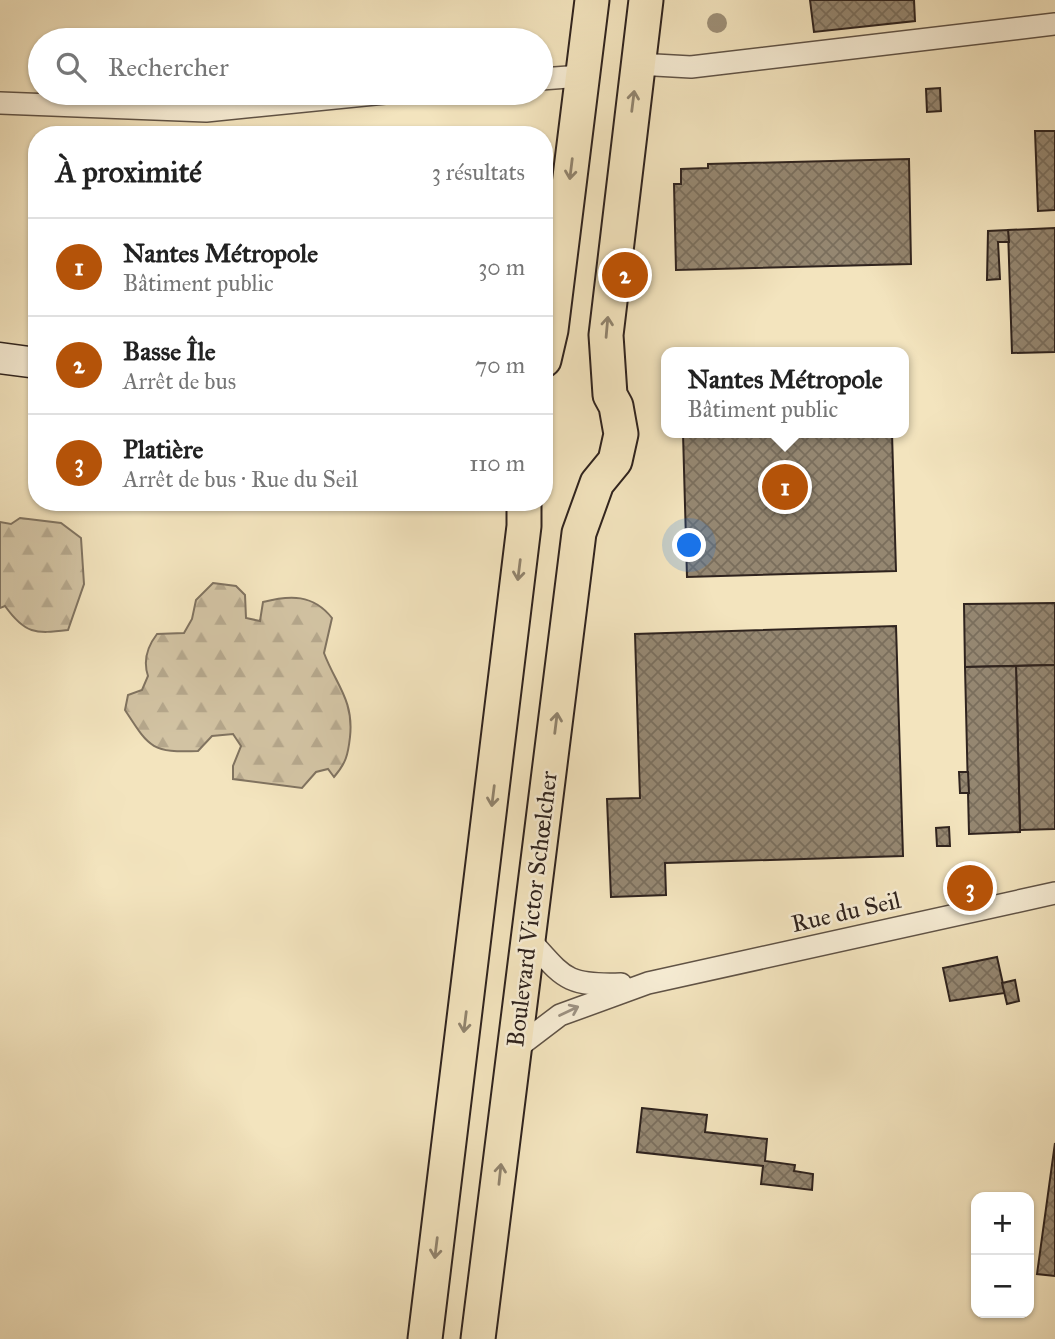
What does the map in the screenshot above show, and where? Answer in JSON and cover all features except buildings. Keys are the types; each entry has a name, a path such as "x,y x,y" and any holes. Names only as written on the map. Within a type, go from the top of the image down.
{"main road":[{"path":"553,314 592,0"},
{"path":"637,64 646,0"},
{"name":"Boulevard Victor Schœlcher","path":"478,1339 489,1269 526,936 579,533 597,483 607,472 620,448 621,420 610,395 606,335 637,64"},
{"path":"425,1339 498,757 523,540 524,511"}],"street":[{"path":"637,64 691,67 716,65 1055,24"},
{"path":"553,78 582,76"},
{"path":"0,103 28,104"},
{"path":"38,105 153,111 206,111 266,105"},
{"path":"0,358 28,362"},
{"name":"Rue du Seil","path":"514,1050 560,1015 648,983 1055,893"},
{"name":"Rue du Seil","path":"526,936 562,975 584,985 648,983"}],"green space":[{"path":"20,518 61,523 81,538 84,584 68,630 32,630 19,622 5,606 0,608 0,522 11,524"},
{"path":"213,583 236,586 245,595 246,618 260,621 263,602 300,598 317,604 332,618 324,653 347,703 351,724 347,754 334,777 328,769 316,772 302,788 233,779 233,766 241,746 233,734 212,736 198,751 161,749 146,740 125,710 128,695 142,690 148,676 148,649 157,634 184,633 192,619 196,600"}],"place":[{"name":"Basse Île","path":"625,275"},
{"name":"Nantes Métropole","path":"785,487"},
{"name":"Platière","path":"970,888"}]}
